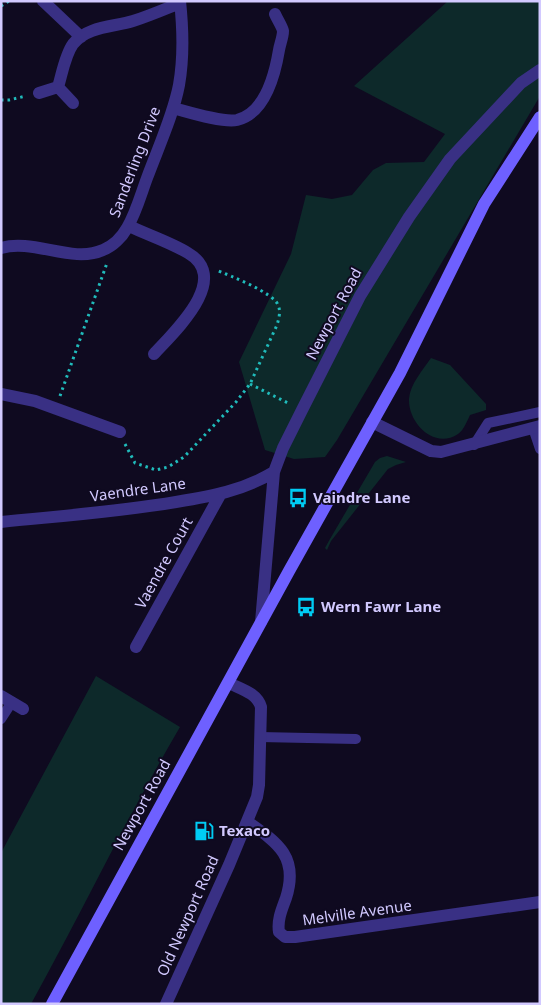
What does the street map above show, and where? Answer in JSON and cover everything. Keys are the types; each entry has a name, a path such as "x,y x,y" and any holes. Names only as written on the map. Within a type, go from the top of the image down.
{"main road":[{"name":"Newport Road","path":"52,1004 162,800 229,683 400,373 484,204 540,117"}],"street":[{"path":"42,1 80,37"},
{"path":"58,88 69,52 73,44 80,37 92,30 136,20 180,2"},
{"name":"Sanderling Drive","path":"1,248 18,245 78,254 101,251 123,235 129,226 179,86 184,45 180,2"},
{"path":"172,108 227,121 238,120 255,109 267,92 275,70 283,30 275,14"},
{"name":"Newport Road","path":"261,622 274,472 283,448 302,410 360,296 409,217 450,159 521,83 540,70"},
{"path":"39,93 58,88"},
{"path":"58,88 73,103"},
{"path":"129,226 189,254 201,267 204,276 203,289 188,316 154,354"},
{"path":"1,394 35,401 120,432"},
{"path":"372,422 432,452 441,452 536,427"},
{"name":"Vaendre Lane","path":"1,522 142,508 220,495 252,485 274,472"},
{"name":"Vaendre Court","path":"136,647 220,495"},
{"name":"Old Newport Road","path":"166,1004 248,822 257,797 259,785 260,701 255,696 229,683"},
{"name":"Melville Avenue","path":"248,822 270,837 288,859 291,874 290,885 278,922 279,932 285,937 295,938 540,902"}],"lane":[{"path":"474,444 488,423 540,412"},
{"path":"536,427 540,449"},
{"path":"1,719 12,702"},
{"path":"260,737 356,739"}],"path":[{"path":"1,6 9,1"},
{"path":"1,100 39,93"},
{"path":"56,409 113,244"},
{"path":"120,432 135,463 156,470 168,467 184,457 236,402 250,384 278,324 280,315 278,305 272,296 217,270 201,267"},
{"path":"250,384 302,410"}],"green space":[{"path":"448,1 540,1 540,96 337,440 325,457 294,459 265,450 239,362 291,254 306,195 332,199 352,195 373,170 386,163 424,162 445,134 354,86"},
{"path":"431,358 450,365 486,404 486,410 470,415 460,432 449,438 440,439 424,432 413,417 410,408 409,399 412,388 417,377"},
{"path":"387,456 406,462 388,469 331,541 327,550 325,548 375,462"},
{"path":"96,676 180,727 31,1004 1,1004 1,853"}],"place":[{"name":"Vaindre Lane","path":"298,498"},
{"name":"Wern Fawr Lane","path":"306,607"},
{"name":"Texaco","path":"204,831"}]}
